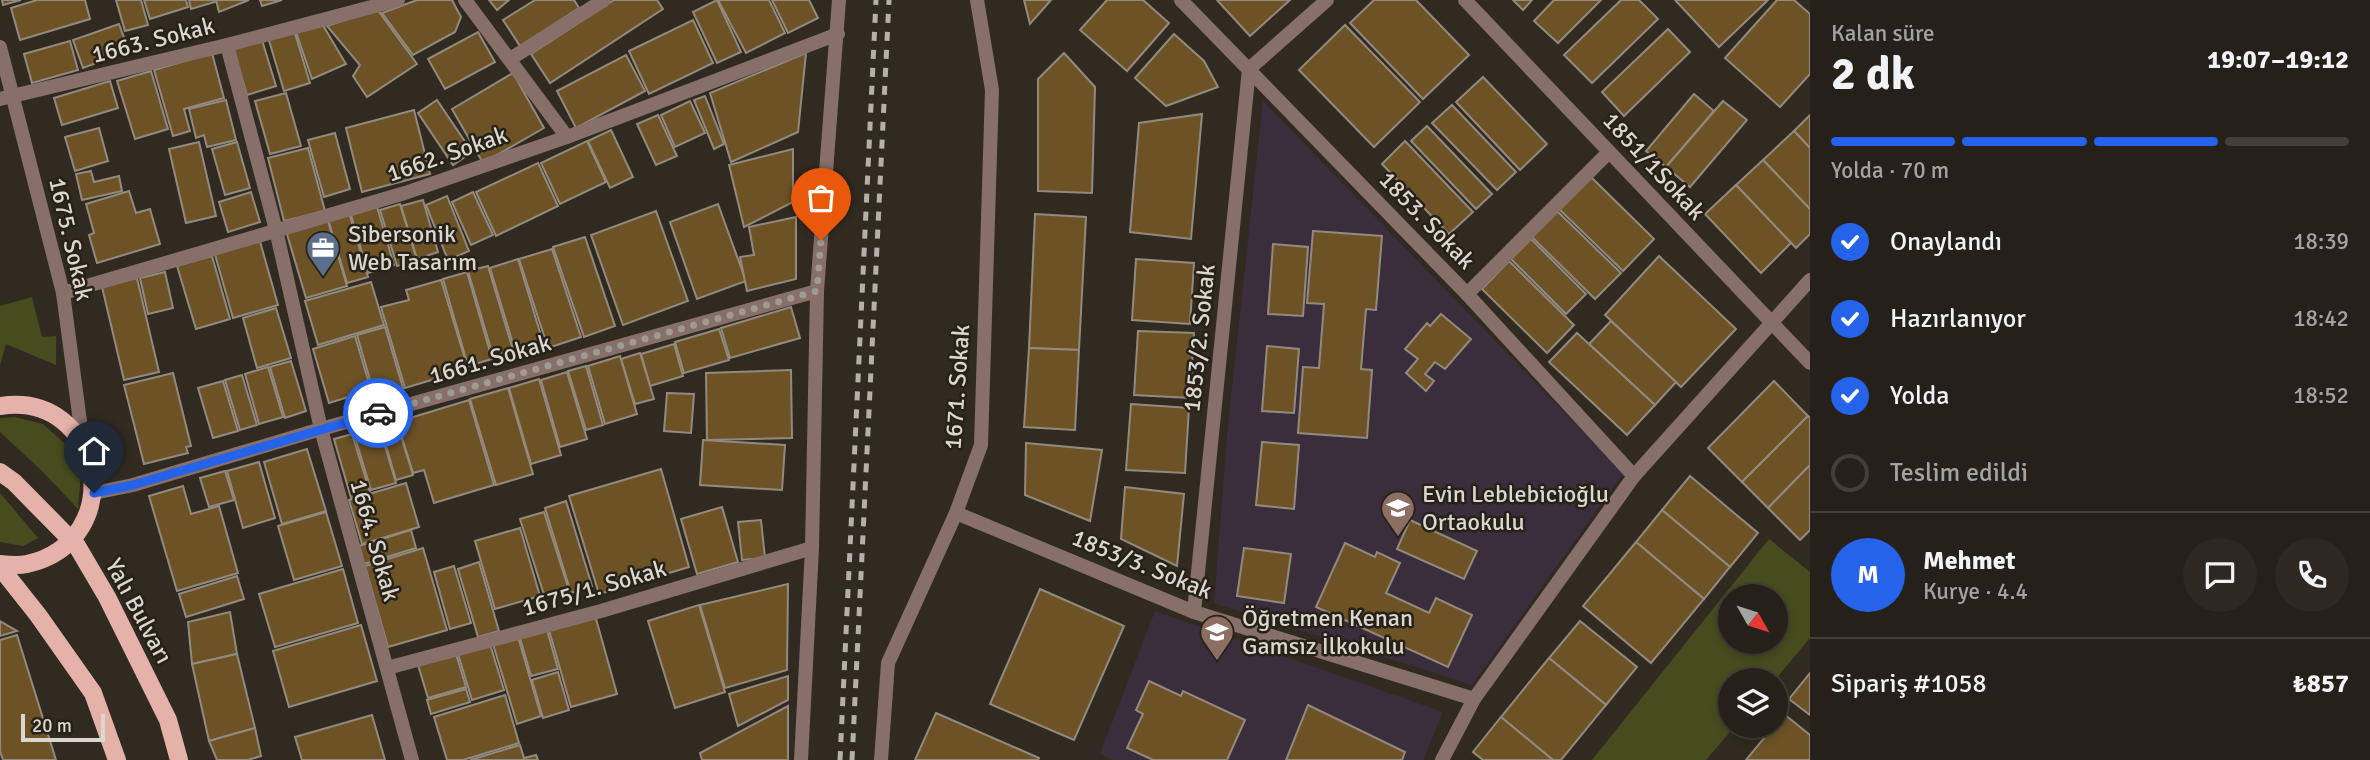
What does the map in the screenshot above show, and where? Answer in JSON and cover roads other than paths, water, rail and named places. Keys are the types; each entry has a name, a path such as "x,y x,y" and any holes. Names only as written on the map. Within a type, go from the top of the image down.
{"main road":[{"path":"0,405 26,405 49,412 68,426 83,444 92,468 94,493 87,518 72,540 51,556 24,565 0,566"},
{"name":"Yalı Bulvarı","path":"0,472 14,482 72,540 107,597 168,720 178,760"},
{"path":"0,566 93,693 117,760"}],"street":[{"name":"1663. Sokak","path":"6,98 227,45 398,0"},
{"path":"465,0 567,137"},
{"path":"510,60 604,0"},
{"path":"801,760 812,548 817,291 839,0"},
{"name":"1671. Sokak","path":"881,760 888,663 957,513 981,445 992,90 977,0"},
{"name":"1853. Sokak","path":"1181,0 1467,294 1634,476"},
{"path":"1250,69 1326,0"},
{"name":"1851/1Sokak","path":"1465,0 1810,363"},
{"name":"1662. Sokak","path":"63,293 405,193 567,137 838,34"},
{"name":"1664. Sokak","path":"227,45 276,230 321,429 412,760"},
{"name":"1675. Sokak","path":"0,47 6,98 63,293 83,444"},
{"name":"1853/2. Sokak","path":"1194,612 1250,69"},
{"path":"1467,294 1609,152"},
{"path":"1442,760 1474,699 1634,476 1810,280"},
{"name":"1661. Sokak","path":"94,493 133,485 321,429 817,291"},
{"name":"1853/3. Sokak","path":"957,513 1194,612 1474,699"},
{"name":"1675/1. Sokak","path":"387,668 601,611 812,548"}],"railway":[{"path":"840,760 876,0"},
{"path":"852,760 889,0"}],"place":[{"name":"Sibersonik Web Tasarım","path":"323,278"},
{"name":"Evin Leblebicioğlu Ortaokulu","path":"1398,538"},
{"name":"Öğretmen Kenan Gamsız İlkokulu","path":"1217,662"}]}
